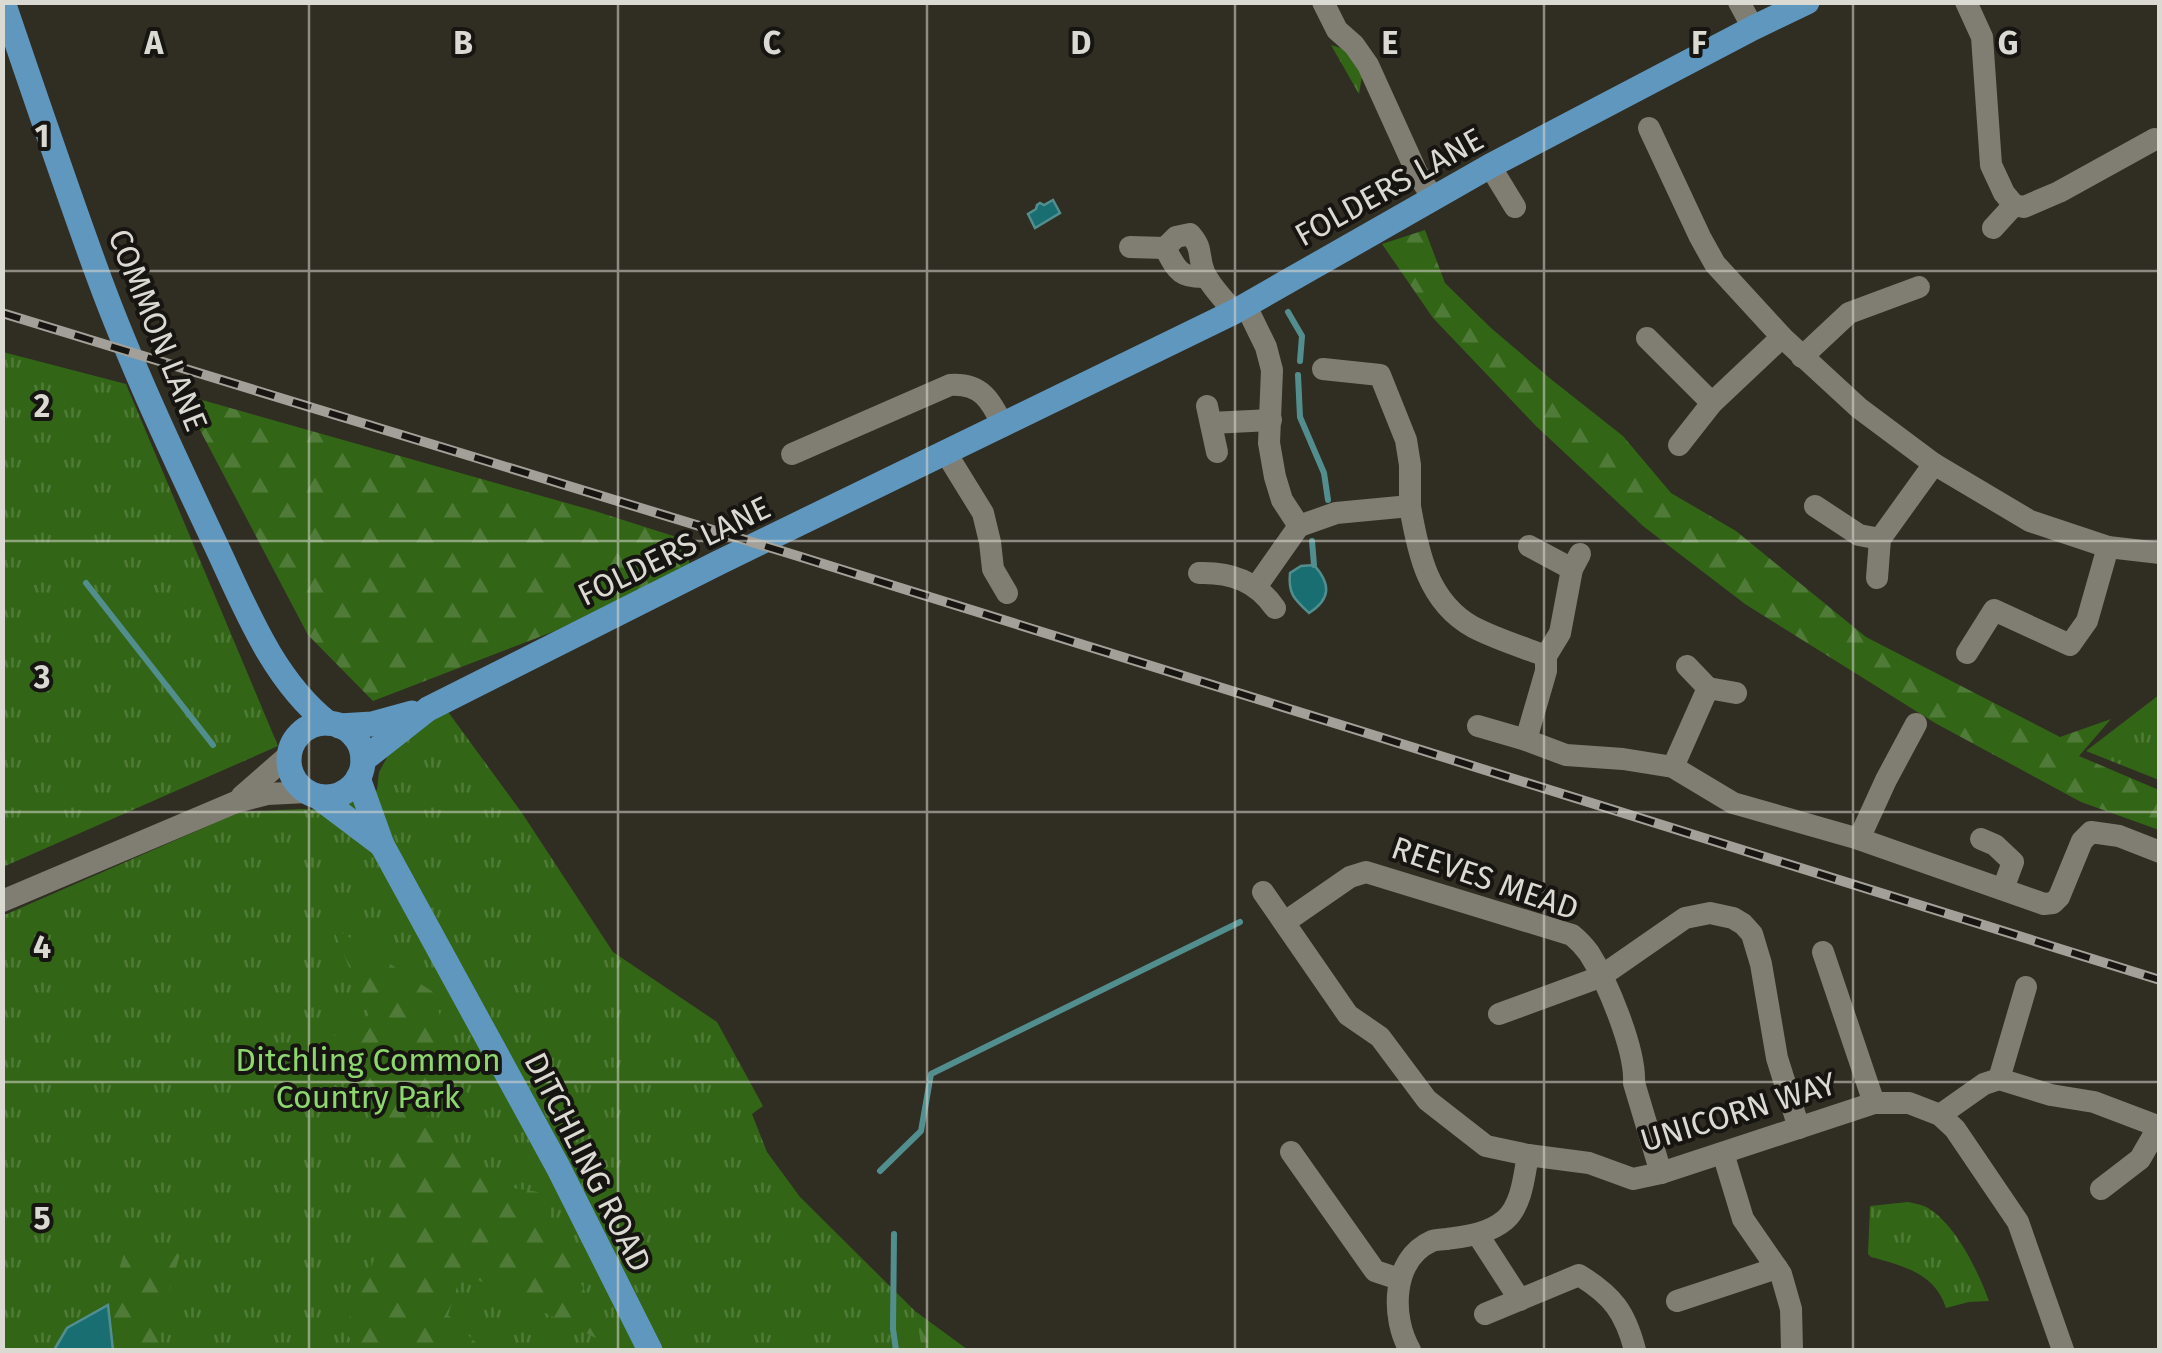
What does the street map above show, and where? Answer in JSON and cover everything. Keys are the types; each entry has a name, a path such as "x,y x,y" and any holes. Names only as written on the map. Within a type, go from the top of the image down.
{"main road":[{"name":"COMMON LANE","path":"3,2 108,300 158,422 279,670 307,707 333,725"},
{"name":"FOLDERS LANE","path":"333,725 372,724 428,708 808,522 1240,309 1490,166 1807,2"},
{"name":"COMMON LANE","path":"279,670 292,713 291,750"},
{"name":"FOLDERS LANE","path":"360,769 428,708"},
{"path":"333,725 356,739 361,749 360,769 344,792 334,796 312,794 293,777 291,750 307,728 333,725"},
{"name":"DITCHLING ROAD","path":"360,769 382,845 558,1167 650,1350"},
{"name":"DITCHLING ROAD","path":"312,794 382,845"}],"street":[{"path":"1322,2 1338,30 1368,64 1417,173 1433,198"},
{"path":"1739,2 1753,28"},
{"path":"1966,2 1982,37 1992,165 2014,205 2024,208 2059,192 2155,139"},
{"path":"1650,128 1715,264 1782,338 1859,408 1934,464 2030,521 2108,547 2160,552"},
{"path":"1490,166 1515,207"},
{"path":"1993,228 2014,205"},
{"path":"1130,247 1165,248 1176,238 1190,234 1200,245 1206,276 1240,309 1271,361 1270,443 1275,476 1282,500 1300,526"},
{"path":"1802,357 1849,313 1919,287"},
{"path":"1647,338 1712,403"},
{"path":"1678,445 1712,403 1782,338"},
{"path":"1324,368 1380,375 1406,440 1415,534 1428,580 1442,603 1474,628 1546,656"},
{"name":"FOLDERS LANE","path":"792,454 950,385 965,384 983,394 1003,426"},
{"path":"1216,452 1209,414 1270,420"},
{"path":"946,453 982,514 993,569 1007,594"},
{"path":"1877,578 1880,540 1934,464"},
{"path":"1256,587 1300,526 1336,513 1410,506"},
{"path":"1815,506 1859,535 1880,540"},
{"path":"1526,740 1546,671 1546,656 1560,633 1576,562 1529,546"},
{"path":"1967,653 1994,610 2070,646 2088,621 2108,547"},
{"path":"1199,572 1241,578 1256,587 1275,608"},
{"path":"1687,666 1708,688 1736,692"},
{"path":"1673,767 1708,688"},
{"path":"1859,839 1916,724"},
{"path":"1478,726 1566,755 1673,767 1732,803 1859,839 2044,904 2059,898 2082,841 2091,832 2119,836 2160,852"},
{"path":"236,802 291,750"},
{"path":"2,901 236,802 267,794 312,794"},
{"path":"1981,839 2013,862 2003,889"},
{"name":"REEVES MEAD","path":"1285,922 1350,878 1366,872 1572,934 1588,952 1618,1014 1661,1173"},
{"name":"UNICORN WAY","path":"1263,892 1348,1015 1380,1037 1426,1100 1486,1146 1589,1163 1633,1179 1874,1103 1909,1103 1940,1115"},
{"path":"1500,1014 1600,977 1685,918 1710,913 1733,918 1752,934 1762,964 1777,1058 1798,1128"},
{"name":"UNICORN WAY","path":"1823,952 1874,1103"},
{"path":"1999,1079 2026,987"},
{"path":"2064,1350 2018,1222 1955,1129 1940,1115 1984,1084 1999,1079 2051,1095 2094,1102 2159,1126 2140,1159 2101,1188"},
{"path":"1291,1152 1374,1271 1399,1279"},
{"path":"1723,1152 1743,1219 1777,1268 1791,1310 1792,1350"},
{"path":"1410,1350 1398,1313 1399,1279 1414,1255 1432,1240 1478,1235 1507,1218 1519,1200 1528,1155"},
{"path":"1478,1235 1520,1300"},
{"path":"1677,1301 1777,1268"},
{"path":"1485,1314 1579,1275 1604,1290 1622,1314 1635,1350"}],"green space":[{"path":"1331,45 1350,51 1362,76 1359,94"},
{"path":"1425,230 1445,283 1491,328 1623,436 1671,493 1736,531 1866,637 2060,737 2111,719 2079,756 2159,790 2159,830 2081,802 1935,723 1745,604 1643,526 1536,426 1433,318 1382,244"},
{"path":"3,352 126,384 278,746 3,867"},
{"path":"181,394 689,541 689,566 555,631 373,701 308,635"},
{"path":"2159,695 2159,780 2086,751"},
{"name":"Ditchling Common Country Park","path":"446,709 522,813 613,952 717,1022 763,1106 752,1114 767,1152 800,1197 916,1312 968,1350 3,1350 2,916 240,812 333,810 377,790 379,772 389,754"},
{"path":"332,926 433,992 447,1040 426,1122 487,1184 538,1192 610,1345 462,1272 448,1315 483,1350 355,1350 345,1328 376,1255 395,1189 363,1099 319,1045 369,1015"},
{"path":"1908,1202 1935,1213 1955,1234 1989,1301 1946,1308 1926,1279 1868,1254 1870,1206"},
{"path":"126,1247 180,1254 157,1334 166,1350 113,1350 108,1305"},
{"path":"916,1312 968,1350 922,1350"}],"water":[{"path":"1053,200 1060,213 1035,228 1028,214 1040,203"},
{"path":"1314,565 1326,591 1309,613 1293,596 1290,573 1301,566"},
{"path":"108,1305 113,1350 54,1350 67,1328"}],"waterway":[{"path":"1288,312 1302,336 1300,361"},
{"path":"1298,375 1300,417 1324,473 1328,500"},
{"path":"1312,541 1314,565"},
{"path":"86,583 213,745"},
{"path":"880,1171 921,1131 931,1074 1240,922"},
{"path":"894,1234 896,1350"}],"railway":[{"path":"2,313 2160,980"}]}
